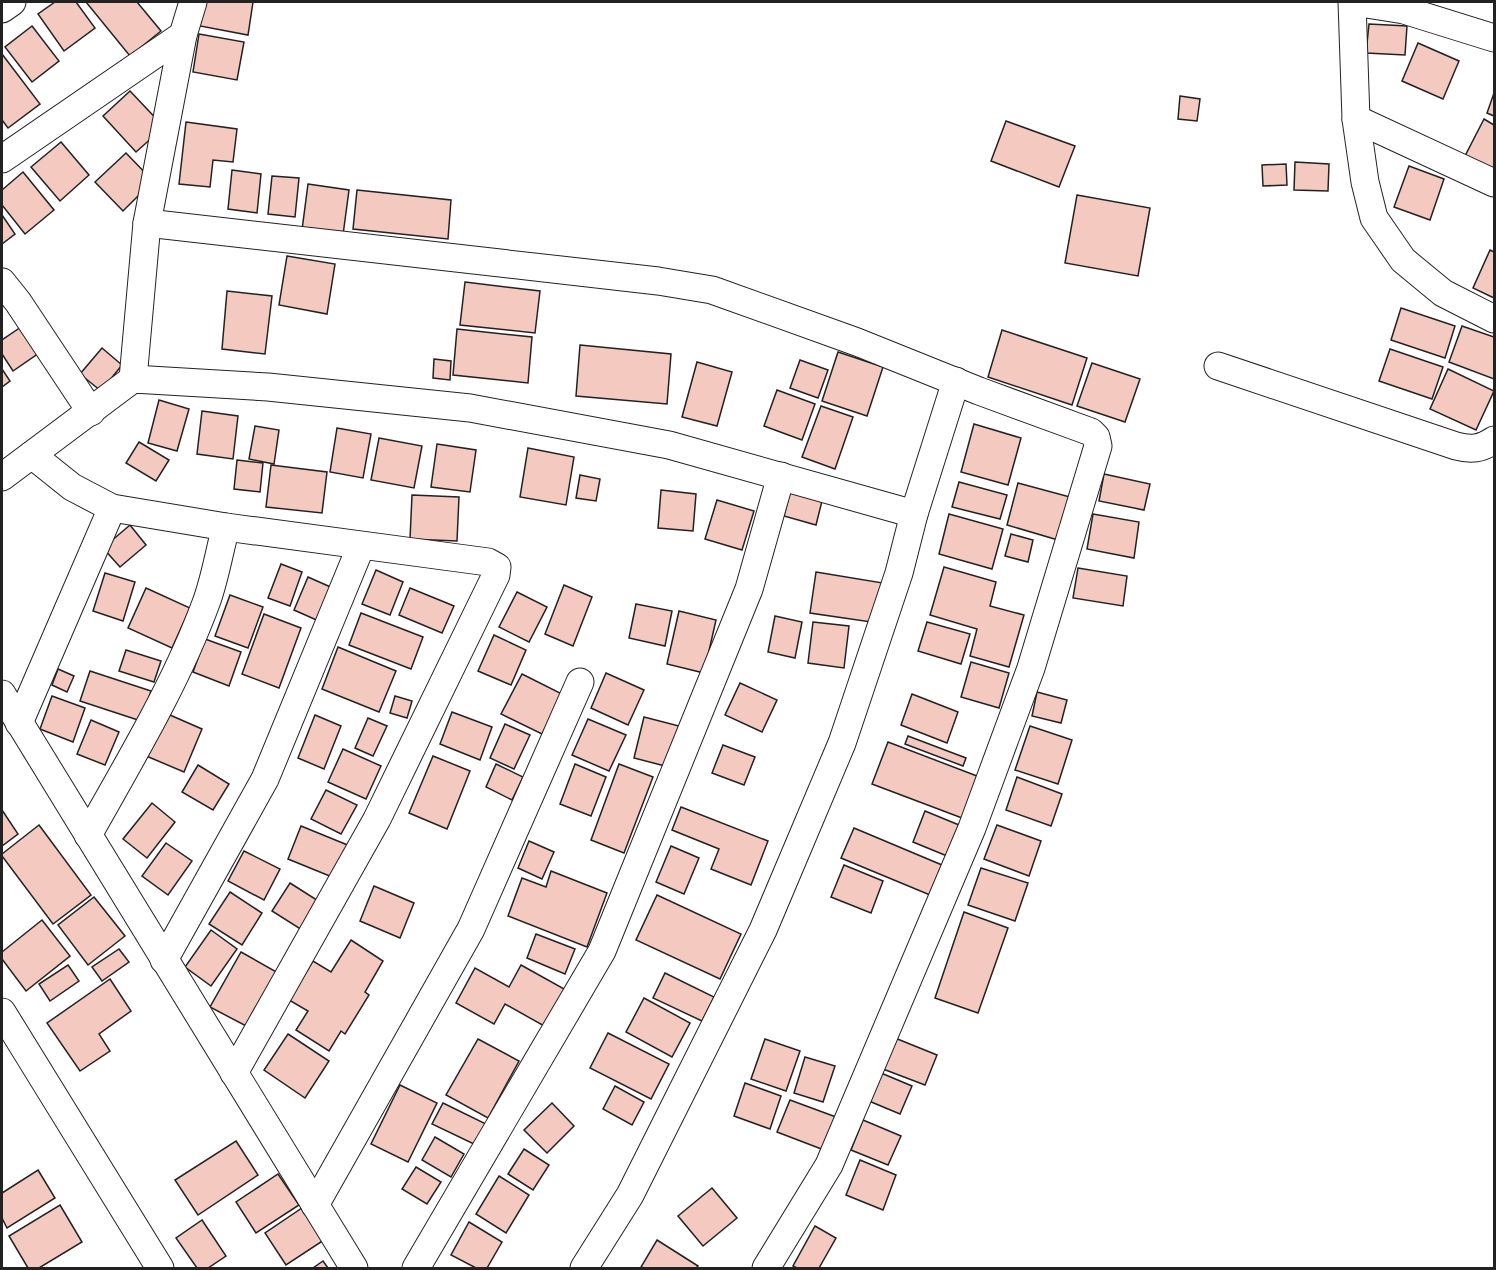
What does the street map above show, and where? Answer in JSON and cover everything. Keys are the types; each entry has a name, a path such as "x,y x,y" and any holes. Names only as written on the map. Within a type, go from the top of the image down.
{"street":[{"path":"2,9 12,2"},
{"path":"133,379 147,223 183,35 193,2"},
{"path":"1494,38 1404,10 1353,2 1356,119 1365,182 1374,218 1403,260 1443,293 1494,319"},
{"path":"2,159 183,35"},
{"path":"1356,119 1494,183"},
{"path":"147,223 712,290 846,338 1091,432 1096,437 1098,446 1031,668 972,828 829,1165 766,1269"},
{"path":"7,299 92,412"},
{"path":"1218,366 1456,446 1470,449 1484,447 1494,440"},
{"path":"2,477 92,412 133,379 268,387 470,408 669,445 914,514"},
{"path":"584,1269 630,1195 763,930 842,743 899,573 914,514 956,381"},
{"path":"32,455 72,487 112,508 226,527 488,562 494,564 497,570 377,819 234,1074"},
{"path":"416,1269 602,951 749,589 781,476"},
{"path":"19,723 112,508"},
{"path":"88,835 152,720 186,651 207,601 226,527"},
{"path":"164,960 265,779 361,546"},
{"path":"315,1205 471,929 580,682"},
{"path":"2,694 354,1269"},
{"path":"2,1012 160,1269"}],"building":[{"path":"55,2 76,2 95,28 64,51 38,14"},
{"path":"86,2 137,2 161,31 130,56"},
{"path":"204,2 253,2 248,35 200,26"},
{"path":"1369,24 1407,26 1405,55 1366,53"},
{"path":"32,26 59,61 32,82 5,47"},
{"path":"199,34 244,42 237,80 193,72"},
{"path":"1418,43 1459,61 1443,99 1402,81"},
{"path":"2,54 40,104 8,128 2,120"},
{"path":"130,91 164,127 136,152 103,116"},
{"path":"1494,93 1494,116 1487,113"},
{"path":"1180,96 1200,99 1197,121 1178,119"},
{"path":"1484,119 1494,125 1494,172 1465,156"},
{"path":"1006,121 1075,146 1059,187 991,161"},
{"path":"186,122 237,129 233,162 213,160 210,187 179,184"},
{"path":"61,142 89,175 60,201 31,167"},
{"path":"126,153 153,181 123,211 95,182"},
{"path":"1295,162 1329,164 1328,191 1294,190"},
{"path":"1286,164 1287,185 1263,186 1262,165"},
{"path":"1409,166 1444,179 1430,220 1394,207"},
{"path":"232,170 261,174 257,213 228,209"},
{"path":"23,172 54,210 25,234 2,205 2,190"},
{"path":"272,176 299,178 295,217 268,214"},
{"path":"308,184 349,190 343,235 302,230"},
{"path":"357,190 451,200 448,239 353,229"},
{"path":"1077,195 1150,208 1138,276 1065,263"},
{"path":"2,215 15,234 2,244"},
{"path":"1490,250 1494,252 1494,298 1473,288"},
{"path":"287,256 335,264 327,314 279,305"},
{"path":"465,282 540,291 535,333 460,325"},
{"path":"227,291 272,296 265,354 222,349"},
{"path":"1401,308 1455,326 1445,358 1391,340"},
{"path":"1462,326 1494,337 1494,379 1449,362"},
{"path":"21,327 39,353 13,371 2,354 2,340"},
{"path":"457,329 532,337 528,383 453,375"},
{"path":"1002,330 1087,358 1072,405 988,377"},
{"path":"580,345 671,354 667,404 576,396"},
{"path":"102,348 122,365 101,391 80,374"},
{"path":"1390,349 1443,367 1432,399 1379,381"},
{"path":"838,352 883,367 867,416 822,401"},
{"path":"434,359 451,361 450,380 433,378"},
{"path":"800,360 828,370 818,398 790,388"},
{"path":"697,362 732,372 717,426 682,417"},
{"path":"1092,363 1140,379 1125,422 1077,406"},
{"path":"2,369 10,381 2,387"},
{"path":"1448,369 1494,391 1476,430 1430,409"},
{"path":"777,390 815,404 802,440 764,426"},
{"path":"159,400 189,409 177,451 148,443"},
{"path":"821,406 853,417 835,469 802,457"},
{"path":"202,411 238,416 233,459 197,454"},
{"path":"974,424 1021,438 1008,485 961,472"},
{"path":"255,426 279,430 274,464 249,459"},
{"path":"337,428 371,434 363,478 330,472"},
{"path":"379,438 422,446 414,488 371,480"},
{"path":"139,442 169,460 156,481 126,463"},
{"path":"437,444 476,450 470,492 431,487"},
{"path":"528,448 574,457 566,505 520,497"},
{"path":"237,460 263,463 260,492 234,489"},
{"path":"271,465 327,472 322,513 266,507"},
{"path":"1104,474 1150,484 1144,510 1099,501"},
{"path":"580,475 600,479 596,501 576,498"},
{"path":"959,482 1007,495 1000,519 952,507"},
{"path":"1018,483 1070,497 1058,540 1007,525"},
{"path":"661,490 696,494 693,531 658,528"},
{"path":"790,492 822,501 816,525 784,516"},
{"path":"412,495 459,497 457,541 410,539"},
{"path":"717,500 754,511 742,550 705,539"},
{"path":"949,514 1003,529 992,569 939,554"},
{"path":"1093,514 1139,522 1134,558 1087,549"},
{"path":"130,525 146,545 120,567 103,548"},
{"path":"1011,534 1033,540 1028,562 1005,556"},
{"path":"281,564 302,572 290,606 268,598"},
{"path":"944,567 996,582 990,606 1024,615 1009,667 970,656 977,629 930,615"},
{"path":"1078,568 1127,576 1123,606 1073,598"},
{"path":"376,570 403,582 390,615 362,604"},
{"path":"816,572 883,583 878,623 810,613"},
{"path":"105,573 135,582 123,621 93,611"},
{"path":"308,577 335,589 321,622 294,610"},
{"path":"564,585 592,597 573,646 545,634"},
{"path":"146,588 190,608 172,648 128,628"},
{"path":"410,588 454,606 442,633 399,615"},
{"path":"517,592 547,607 529,642 499,627"},
{"path":"230,595 263,607 248,648 215,636"},
{"path":"636,604 672,611 665,646 629,638"},
{"path":"679,611 716,620 704,673 667,664"},
{"path":"361,613 423,637 411,669 349,645"},
{"path":"264,614 301,628 279,688 242,674"},
{"path":"775,616 802,622 795,658 768,652"},
{"path":"813,622 849,626 844,668 808,663"},
{"path":"927,622 970,634 961,664 918,651"},
{"path":"494,635 526,650 511,685 478,671"},
{"path":"205,639 241,652 229,686 193,672"},
{"path":"338,647 396,671 379,712 322,689"},
{"path":"126,650 161,661 154,682 119,671"},
{"path":"971,662 1009,673 999,708 961,697"},
{"path":"58,669 74,676 67,692 52,685"},
{"path":"90,671 151,691 141,721 80,701"},
{"path":"606,673 644,690 628,725 591,708"},
{"path":"522,674 562,694 542,734 501,714"},
{"path":"740,683 777,700 762,732 725,715"},
{"path":"1037,692 1067,700 1061,723 1032,716"},
{"path":"912,694 958,712 947,743 901,725"},
{"path":"52,696 85,708 73,742 40,729"},
{"path":"395,696 412,701 407,718 390,713"},
{"path":"163,712 202,729 184,772 144,755"},
{"path":"452,712 492,727 480,760 440,744"},
{"path":"315,715 341,726 324,769 298,758"},
{"path":"644,717 679,726 669,767 634,758"},
{"path":"368,718 387,726 373,756 355,748"},
{"path":"588,719 626,735 609,771 572,755"},
{"path":"91,720 119,732 105,765 77,754"},
{"path":"505,724 530,735 514,769 490,758"},
{"path":"1030,726 1072,740 1058,784 1015,770"},
{"path":"908,736 966,758 963,766 905,744"},
{"path":"888,742 977,776 962,818 872,784"},
{"path":"723,745 755,757 744,785 712,773"},
{"path":"343,749 381,766 366,799 328,782"},
{"path":"433,756 470,771 447,829 409,813"},
{"path":"496,764 523,777 512,800 486,787"},
{"path":"575,764 606,777 591,816 560,804"},
{"path":"619,764 653,777 624,853 591,840"},
{"path":"198,765 229,784 213,810 182,792"},
{"path":"1017,777 1062,794 1051,826 1006,810"},
{"path":"326,790 357,805 341,834 311,819"},
{"path":"152,803 175,822 147,858 123,839"},
{"path":"681,807 768,841 751,885 711,869 719,849 672,830"},
{"path":"2,810 18,834 2,846"},
{"path":"925,811 959,825 947,856 913,842"},
{"path":"39,825 91,895 53,924 2,856"},
{"path":"997,825 1041,841 1029,876 984,859"},
{"path":"301,826 350,846 337,879 288,859"},
{"path":"854,828 942,865 930,895 841,858"},
{"path":"529,841 554,852 542,879 518,868"},
{"path":"166,843 192,861 168,895 142,876"},
{"path":"671,846 699,858 684,894 656,882"},
{"path":"244,851 280,869 264,900 228,881"},
{"path":"844,865 883,881 871,913 831,897"},
{"path":"981,868 1028,883 1015,921 968,905"},
{"path":"551,871 607,893 587,947 508,916 522,878 546,887"},
{"path":"290,883 320,902 302,930 272,911"},
{"path":"374,886 414,903 400,938 360,921"},
{"path":"230,892 262,913 242,945 209,924"},
{"path":"657,895 741,934 720,979 636,940"},
{"path":"94,897 125,936 88,965 58,925"},
{"path":"964,912 1008,928 978,1013 935,998"},
{"path":"42,920 70,956 26,991 2,959 2,952"},
{"path":"211,930 237,949 211,986 185,967"},
{"path":"536,934 575,949 565,974 527,958"},
{"path":"351,940 383,961 365,992 369,995 345,1034 341,1031 329,1051 296,1030 308,1011 289,1000 313,961 331,972"},
{"path":"119,949 129,962 102,981 92,967"},
{"path":"241,952 280,974 250,1028 210,1007"},
{"path":"68,965 79,981 50,1001 39,984"},
{"path":"521,965 566,990 546,1027 505,1004 494,1024 456,1003 475,968 509,987"},
{"path":"665,973 714,997 702,1021 653,998"},
{"path":"110,979 131,1011 99,1034 110,1051 80,1071 47,1023"},
{"path":"644,998 690,1023 672,1057 626,1032"},
{"path":"608,1033 669,1064 651,1099 590,1068"},
{"path":"288,1034 329,1061 305,1098 264,1070"},
{"path":"895,1038 937,1055 925,1085 883,1069"},
{"path":"478,1039 519,1061 488,1118 446,1095"},
{"path":"765,1039 800,1051 786,1091 751,1079"},
{"path":"805,1057 835,1066 823,1102 794,1093"},
{"path":"881,1073 912,1086 900,1114 869,1101"},
{"path":"745,1083 781,1096 770,1129 734,1116"},
{"path":"400,1085 437,1103 408,1162 371,1144"},
{"path":"615,1086 644,1102 632,1125 603,1109"},
{"path":"790,1100 836,1117 824,1150 777,1132"},
{"path":"443,1103 486,1124 476,1145 432,1124"},
{"path":"552,1103 574,1126 547,1153 524,1130"},
{"path":"863,1120 901,1136 888,1165 851,1150"},
{"path":"435,1137 464,1154 451,1177 422,1160"},
{"path":"236,1141 258,1175 198,1215 175,1180"},
{"path":"524,1149 549,1165 533,1190 508,1174"},
{"path":"860,1160 896,1175 883,1210 846,1195"},
{"path":"416,1167 441,1182 427,1204 402,1189"},
{"path":"38,1170 55,1198 7,1228 2,1218 2,1193"},
{"path":"278,1174 299,1205 256,1233 236,1202"},
{"path":"499,1176 529,1195 506,1233 476,1214"},
{"path":"712,1188 737,1218 703,1246 678,1216"},
{"path":"60,1205 82,1242 39,1268 28,1268 9,1236"},
{"path":"302,1208 324,1240 286,1265 265,1233"},
{"path":"202,1220 226,1256 208,1268 197,1268 176,1238"},
{"path":"469,1222 502,1242 487,1268 476,1268 451,1255"},
{"path":"815,1226 836,1238 819,1268 797,1268 793,1266"},
{"path":"657,1240 698,1266 696,1268 641,1267"},
{"path":"323,1261 328,1268 313,1268"}]}
